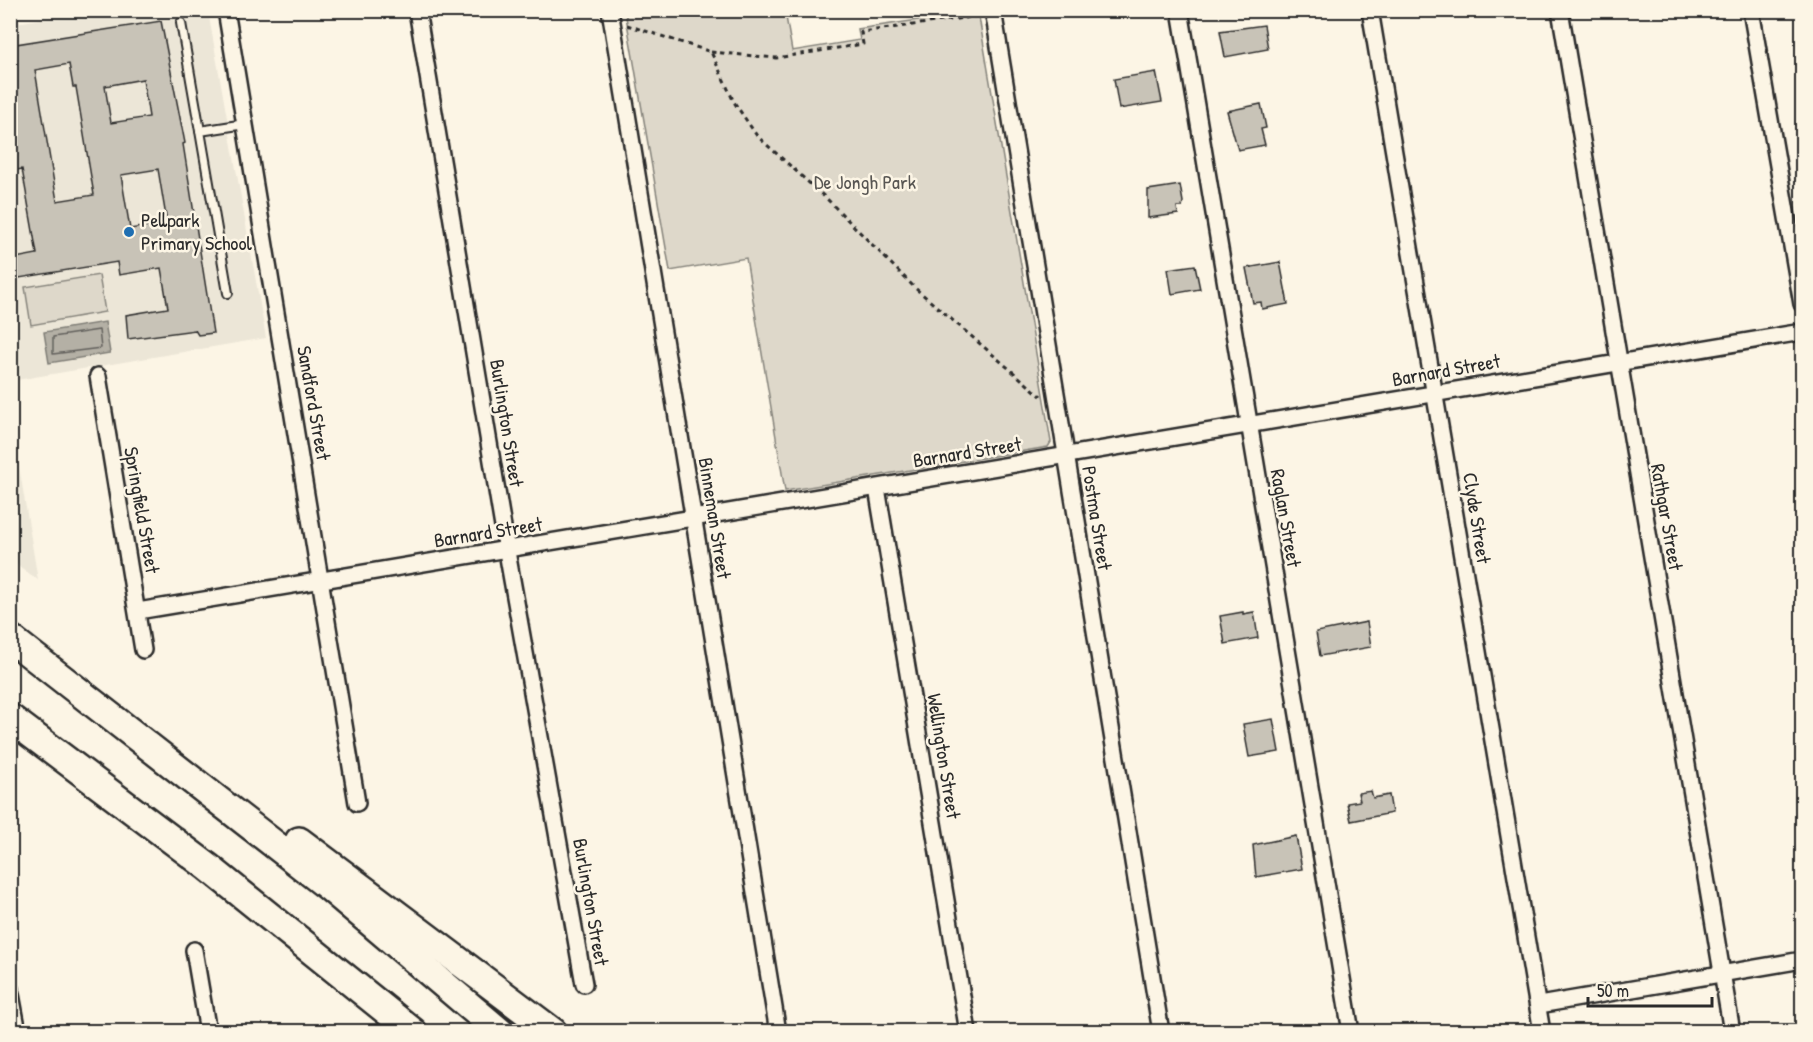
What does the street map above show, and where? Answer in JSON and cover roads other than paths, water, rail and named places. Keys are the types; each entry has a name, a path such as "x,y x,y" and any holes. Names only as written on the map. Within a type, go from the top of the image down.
{"highway":[{"path":"10,638 329,887 500,1032"},
{"path":"92,700 170,749 358,884 554,1032"},
{"path":"10,718 208,867 414,1032"},
{"path":"208,867 272,933 385,1032"}],"street":[{"name":"Sandford Street","path":"226,10 322,580 357,803"},
{"name":"Burlington Street","path":"417,10 507,550 584,984"},
{"name":"Binneman Street","path":"610,10 778,1032"},
{"name":"Raglan Street","path":"1180,10 1351,1032"},
{"name":"Clyde Street","path":"1370,10 1542,1032"},
{"name":"Rathgar Street","path":"1560,10 1732,1032"},
{"path":"1751,10 1803,304"},
{"name":"Postma Street","path":"986,13 1066,457 1161,1032"},
{"name":"Barnard Street","path":"138,611 1803,332"},
{"name":"Springfield Street","path":"98,376 143,650"},
{"name":"Wellington Street","path":"877,488 968,1032"},
{"path":"195,950 208,1032"},
{"path":"1539,1005 1803,960"},
{"path":"10,989 18,1032"}],"lane":[{"path":"181,23 228,293"},
{"path":"200,131 245,124"}],"water":[{"path":"105,322 110,353 49,363 44,332"}],"place":[{"name":"Pellpark Primary School","path":"129,232"}],"park label":[{"name":"De Jongh Park","path":"865,182"}]}
